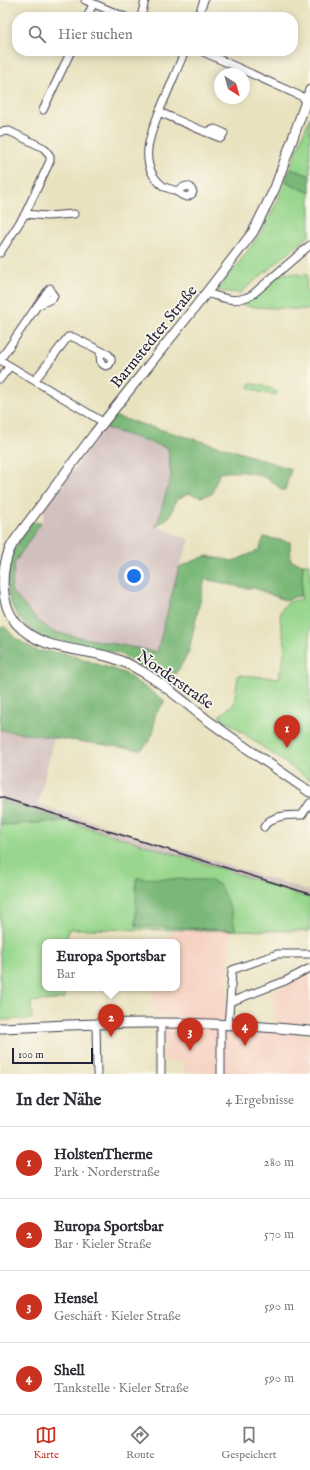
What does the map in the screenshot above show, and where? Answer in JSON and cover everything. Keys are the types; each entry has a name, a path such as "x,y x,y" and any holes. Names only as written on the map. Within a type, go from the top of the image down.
{"main road":[{"name":"Barmstedter Straße","path":"1,593 2,574 9,549 32,516 103,422 250,236 264,212 279,177 310,90"},
{"name":"Norderstraße","path":"1,593 15,621 26,633 51,645 103,655 136,667 161,683 241,744 310,792"},
{"path":"0,1028 161,1023 224,1025 310,1031"}],"street":[{"path":"85,0 113,12"},
{"path":"142,12 145,0"},
{"path":"200,12 204,0"},
{"path":"89,12 93,4"},
{"path":"43,110 69,56"},
{"path":"176,191 163,187 150,170 147,159 148,140 183,56"},
{"path":"212,56 307,99"},
{"path":"159,112 205,132"},
{"path":"0,132 9,131 44,148 50,156 50,160 25,214 0,253"},
{"path":"25,214 47,216 74,214"},
{"path":"206,293 235,301 252,295 310,244"},
{"path":"37,306 0,360 103,422"},
{"path":"35,380 68,337 73,337 100,351"},
{"path":"0,379 10,366"},
{"path":"264,827 269,821 274,819 302,815 310,803"},
{"path":"221,1074 224,1025 230,1002 232,970 277,954 310,954"},
{"path":"230,1002 285,981 310,968"},
{"path":"161,1023 161,1074"},
{"path":"96,1024 97,1074"}],"shaded area":[{"path":"105,428 168,448 171,476 156,526 190,540 179,567 158,652 53,632 37,620 11,589 15,562 41,523 44,516 43,510"},
{"path":"0,730 54,738 38,804 308,891 310,887 310,896 0,800"},
{"path":"171,930 231,930 225,1021 154,1016 154,991 180,991 180,939 170,939"},
{"path":"310,974 310,1027 277,1024 271,992"},
{"path":"163,1027 265,1030 310,1036 310,1074 218,1074 218,1072 184,1072 184,1062 164,1062"}],"green space":[{"path":"310,117 310,176 290,168"},
{"path":"290,168 310,176 310,193 285,181"},
{"path":"285,181 310,193 310,235 240,293 217,291 247,252 265,225 273,211"},
{"path":"281,273 307,275 306,290 310,291 310,310 242,305"},
{"path":"250,384 265,386 278,393 275,395 260,392 249,387"},
{"path":"113,416 229,449 291,469 285,490 281,490 268,479 260,475 244,472 219,473 212,494 200,497 188,493 176,500 170,516 156,527 171,476 168,448 105,428"},
{"path":"32,522 41,523 15,562 11,589 37,620 53,632 157,652 179,567 206,556 234,561 259,550 264,537 290,542 291,561 303,564 301,596 294,597 287,601 254,588 245,588 205,579 188,654 175,674 170,675 154,671 138,665 123,655 117,653 51,641 39,636 21,621 14,611 10,600 6,577 8,564 12,553"},
{"path":"303,564 310,564 310,780 219,716 234,704 238,675 279,678 285,647 280,615 282,609 286,605 292,601 302,599"},
{"path":"5,627 15,638 37,651 64,653 124,673 165,701 155,715 153,733 149,742 141,750 0,730 0,628"},
{"path":"0,800 67,821 0,825"},
{"path":"67,821 226,870 310,898 310,931 68,929 67,939 42,939 42,991 64,991 64,999 31,1002 32,1019 0,1020 0,825"},
{"path":"136,878 208,880 219,884 231,910 236,930 136,926"}],"railway":[{"path":"0,797 310,894"}],"place":[{"name":"HolstenTherme","path":"287,748"},
{"name":"Europa Sportsbar","path":"111,1037"},
{"name":"Shell","path":"245,1046"},
{"name":"Hensel","path":"190,1051"}]}
